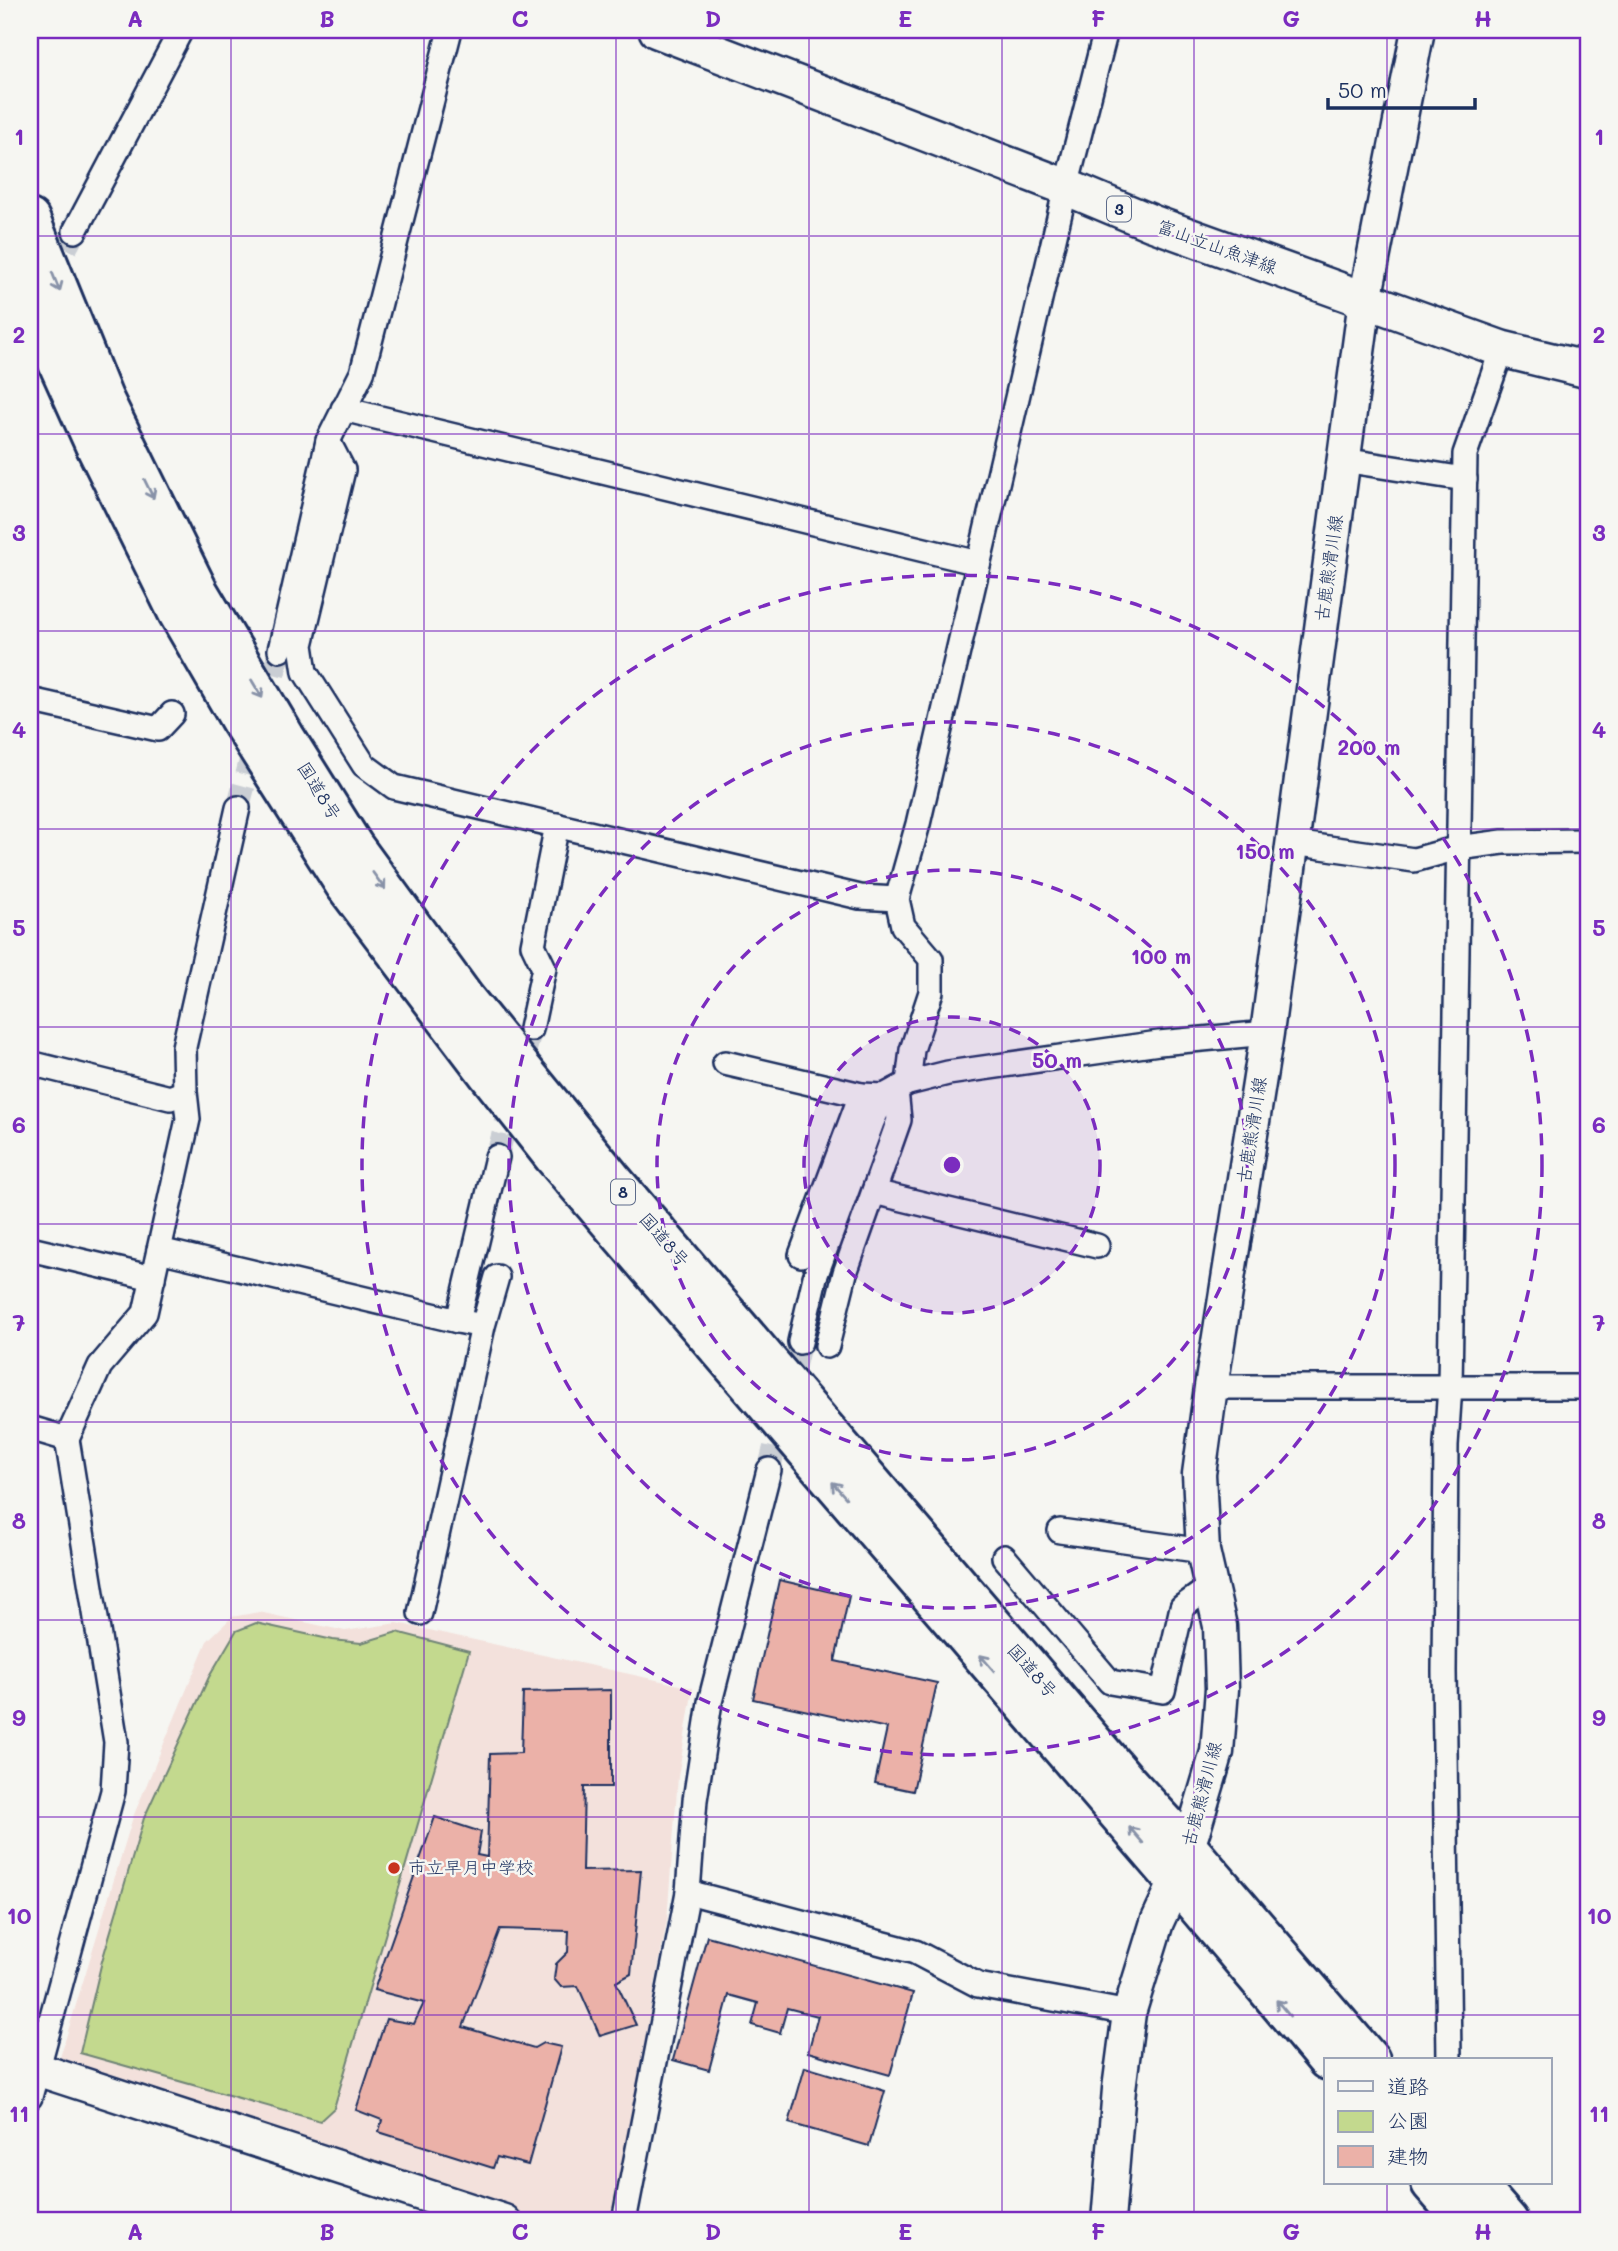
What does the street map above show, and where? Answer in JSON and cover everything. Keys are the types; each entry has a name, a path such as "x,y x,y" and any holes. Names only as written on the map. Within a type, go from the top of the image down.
{"highway":[{"name":"国道8号","path":"30,219 103,398 198,591 354,847 465,999 611,1178 1128,1783 1182,1864 1326,2058"},
{"name":"国道8号","path":"30,301 94,443 178,613 240,720 345,886 489,1076 552,1156 1182,1864 1368,2058"},
{"path":"1432,2184 1464,2221"},
{"path":"1476,2184 1508,2221"}],"main road":[{"name":"富山立山魚津線","path":"657,30 1066,187 1152,223 1502,349 1588,370"},
{"name":"古鹿熊滑川線","path":"1108,2221 1119,2089 1129,2012 1157,1922 1182,1864 1217,1752 1222,1689 1220,1626 1203,1551 1199,1474 1267,1033 1365,300 1418,30"},
{"path":"32,2078 503,2221"}],"street":[{"path":"75,232 180,30"},
{"path":"280,650 328,441 362,373 450,30"},
{"path":"800,1342 815,1277 872,1122 896,1090 931,992 931,959 903,926 897,899 921,811 1105,30"},
{"path":"1449,2058 1444,1658 1446,1445 1450,1386 1465,454 1502,349"},
{"path":"344,409 978,563"},
{"path":"328,441 343,470 301,645 305,673 365,765 394,787 860,897 897,899"},
{"path":"1343,460 1465,479"},
{"path":"30,700 158,729 172,714"},
{"path":"32,2078 113,1791 116,1742 67,1439 100,1366 145,1313 188,1119 184,1047 238,808"},
{"path":"531,1029 544,968 533,945 557,825"},
{"path":"1293,843 1414,860 1458,848 1503,842 1588,841"},
{"path":"724,1063 861,1095 896,1090 948,1073 1133,1047 1267,1033"},
{"path":"30,1063 170,1098 185,1091"},
{"path":"827,1346 845,1273 899,1120 896,1090"},
{"path":"801,1255 861,1095"},
{"path":"458,1321 497,1157"},
{"path":"874,1192 1097,1246"},
{"path":"30,1249 152,1278"},
{"path":"159,1250 483,1326"},
{"path":"419,1613 483,1326 498,1277"},
{"path":"1211,1387 1588,1387"},
{"path":"30,1428 67,1439"},
{"path":"624,2221 688,1892 695,1800 710,1702 769,1469"},
{"path":"1060,1531 1203,1551"},
{"path":"1004,1557 1110,1682 1163,1691 1181,1607 1210,1587"},
{"path":"688,1892 915,1952 978,1985 1129,2012"}],"shaded area":[{"name":"市立早月中学校","path":"259,1612 345,1631 397,1623 693,1688 678,1777 667,1920 612,2221 542,2221 58,2064 133,1817 207,1641 232,1617"}],"green space":[{"path":"256,1623 333,1640 361,1643 397,1632 469,1651 334,2108 320,2121 80,2053 102,1961 144,1818 209,1677 236,1631"}],"building":[{"path":"779,1580 849,1596 835,1661 937,1683 913,1791 875,1783 887,1728 753,1699"},
{"path":"611,1690 611,1787 584,1787 582,1871 641,1870 631,1974 616,1982 636,2025 600,2036 578,1986 561,1987 554,1979 556,1964 568,1952 569,1931 500,1929 463,2027 534,2048 543,2043 561,2047 528,2165 497,2157 493,2168 379,2132 382,2120 356,2110 386,2019 414,2024 424,2003 374,1990 435,1817 481,1832 477,1855 487,1857 490,1754 521,1753 523,1692"},
{"path":"707,1936 913,1993 890,2075 808,2052 818,2016 787,2008 780,2033 752,2025 758,2003 729,1995 709,2070 673,2060"},
{"path":"805,2067 885,2091 869,2146 789,2123"}],"tunnel":[{"path":"50,278 75,231"},
{"path":"265,707 280,650"},
{"path":"238,808 256,740"},
{"path":"497,1157 531,1029"},
{"path":"769,1470 800,1342"}],"place":[{"name":"市立早月中学校","path":"394,1868"}]}
